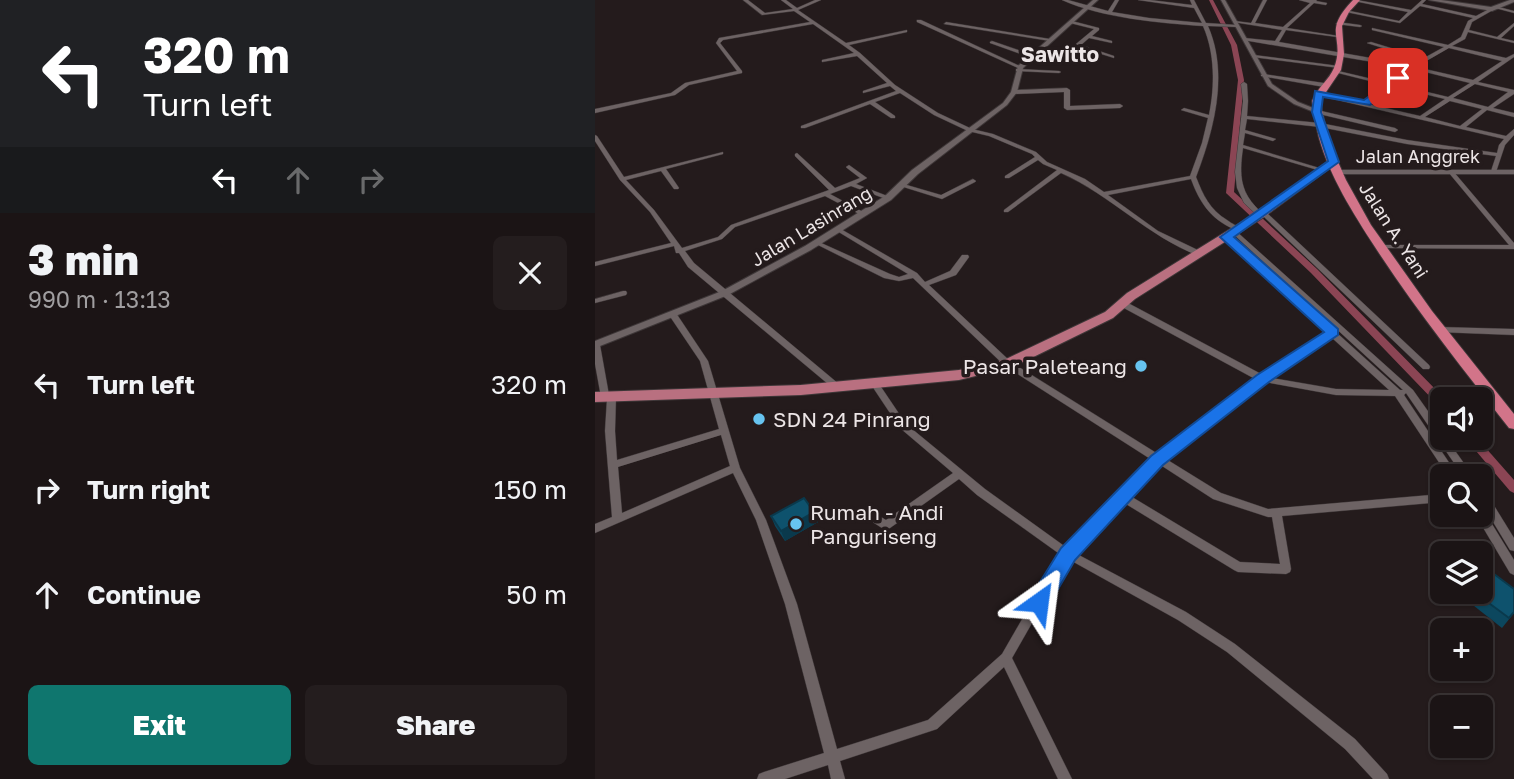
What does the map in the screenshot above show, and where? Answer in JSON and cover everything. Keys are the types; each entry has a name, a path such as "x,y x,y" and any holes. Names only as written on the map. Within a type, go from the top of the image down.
{"highway":[{"path":"1321,89 1337,69 1338,23 1356,0"},
{"name":"Jalan A. Yani","path":"1321,89 1316,111 1336,167 1383,247 1440,330 1514,424"}],"main road":[{"path":"604,397 837,387 967,374 1008,364 1064,339 1125,305 1131,296 1261,215 1323,170 1336,167"}],"street":[{"path":"745,0 764,13 795,9 819,0"},
{"path":"783,0 858,54 900,91 970,130 991,135 1034,153 1037,158 1083,180 1156,232 1199,254"},
{"path":"1064,0 1110,12 1206,25 1254,24 1337,37"},
{"path":"1096,0 1019,68 1014,92 1067,90 1067,108 1120,106"},
{"path":"1110,12 1117,0"},
{"path":"1140,0 1195,7"},
{"path":"1192,0 1206,25 1216,64 1210,134 1193,177 1205,206 1236,231 1410,392 1460,464"},
{"path":"1223,0 1263,75 1282,95 1316,111 1395,130"},
{"path":"1254,24 1265,0"},
{"path":"1301,0 1326,4"},
{"path":"1356,0 1410,11"},
{"path":"1431,0 1514,12"},
{"path":"1276,43 1285,29 1314,1"},
{"path":"1366,103 1412,67 1463,38 1470,21 1513,1"},
{"path":"1382,47 1400,22 1422,2 1476,18"},
{"path":"1346,11 1400,22"},
{"path":"919,21 1019,68 1059,72"},
{"path":"1072,22 1096,27 1078,46 1112,57"},
{"path":"595,111 673,94 687,84 740,72 741,69 718,43 721,39 813,23"},
{"path":"947,23 1049,40"},
{"path":"1338,23 1360,26"},
{"path":"1498,38 1514,24"},
{"path":"1374,30 1392,31 1506,60"},
{"path":"844,45 905,31"},
{"path":"1467,31 1514,42"},
{"path":"1087,36 1110,41"},
{"path":"1245,39 1339,52 1513,91"},
{"path":"992,42 1031,56"},
{"path":"1369,43 1425,60"},
{"path":"1287,66 1296,46"},
{"path":"824,61 858,54"},
{"path":"1254,55 1291,59 1337,69 1514,115"},
{"path":"1422,117 1514,55"},
{"path":"1263,75 1506,138"},
{"path":"865,92 890,84"},
{"path":"1244,84 1245,117 1237,186 1245,201 1426,367"},
{"path":"803,127 900,91"},
{"path":"1462,127 1513,91"},
{"name":"Jalan Lasinrang","path":"595,345 725,293 839,230 888,198 900,185 999,109 1014,92"},
{"path":"872,103 893,117"},
{"path":"1184,110 1210,117"},
{"path":"1245,117 1320,125 1407,142 1499,155"},
{"path":"1244,131 1273,139"},
{"name":"Jalan Anggrek","path":"1336,167 1494,172 1506,138 1514,131"},
{"path":"595,137 597,144 622,179 652,211 676,248 837,387"},
{"path":"1242,146 1323,170"},
{"path":"622,179 721,153"},
{"path":"797,155 833,190"},
{"path":"1007,177 1037,158"},
{"path":"595,264 720,238 733,226 864,178 849,167"},
{"path":"663,169 676,188"},
{"path":"1006,211 1061,170"},
{"path":"1451,172 1514,247"},
{"path":"1494,172 1514,172"},
{"path":"1102,194 1193,177"},
{"path":"900,185 942,197 973,181"},
{"path":"851,184 888,198"},
{"path":"825,194 863,214"},
{"path":"839,230 914,275 1008,364 1217,496 1258,511 1276,513 1430,499"},
{"path":"1236,231 1333,332 1398,393 1445,464"},
{"path":"817,243 887,276 899,279 914,275"},
{"path":"1383,247 1514,247"},
{"path":"924,285 953,273 965,257"},
{"path":"595,300 623,293"},
{"path":"1125,305 1263,379 1336,393 1410,392"},
{"path":"673,314 702,356 716,394 723,431 735,468 761,520 791,604 838,779"},
{"path":"1440,330 1514,332"},
{"path":"764,779 932,725 1006,658 1068,554 1157,460 1263,379 1333,332"},
{"path":"595,345 610,431 617,520"},
{"path":"874,383 903,426 959,474 1068,554 1182,616 1231,648 1350,744 1382,779"},
{"path":"614,465 723,431"},
{"path":"595,529 735,468"},
{"path":"864,511 886,525 959,474"},
{"path":"1122,496 1241,568 1286,569 1276,513"},
{"path":"1493,514 1514,547"},
{"path":"1488,527 1513,566"},
{"path":"1006,658 1065,779"}],"building":[{"path":"1390,60 1399,61 1395,65 1386,63"},
{"path":"804,498 814,512 781,531 771,516"},
{"path":"1493,573 1514,589 1514,612 1509,618 1490,604 1493,604"}],"waterway":[{"path":"1211,0 1234,45 1241,80 1230,193 1314,271 1430,390"},
{"path":"1481,450 1514,488"}],"place":[{"name":"Pasar Paleteang","path":"1141,366"},
{"name":"SDN 24 Pinrang","path":"759,419"},
{"name":"Rumah - Andi Panguriseng","path":"796,524"}],"district":[{"name":"Sawitto","path":"1060,54"}],"route":[{"path":"1039,602 1068,554 1157,460 1263,379 1333,332 1226,237 1333,162 1317,112 1318,93 1366,103 1398,78"}]}
